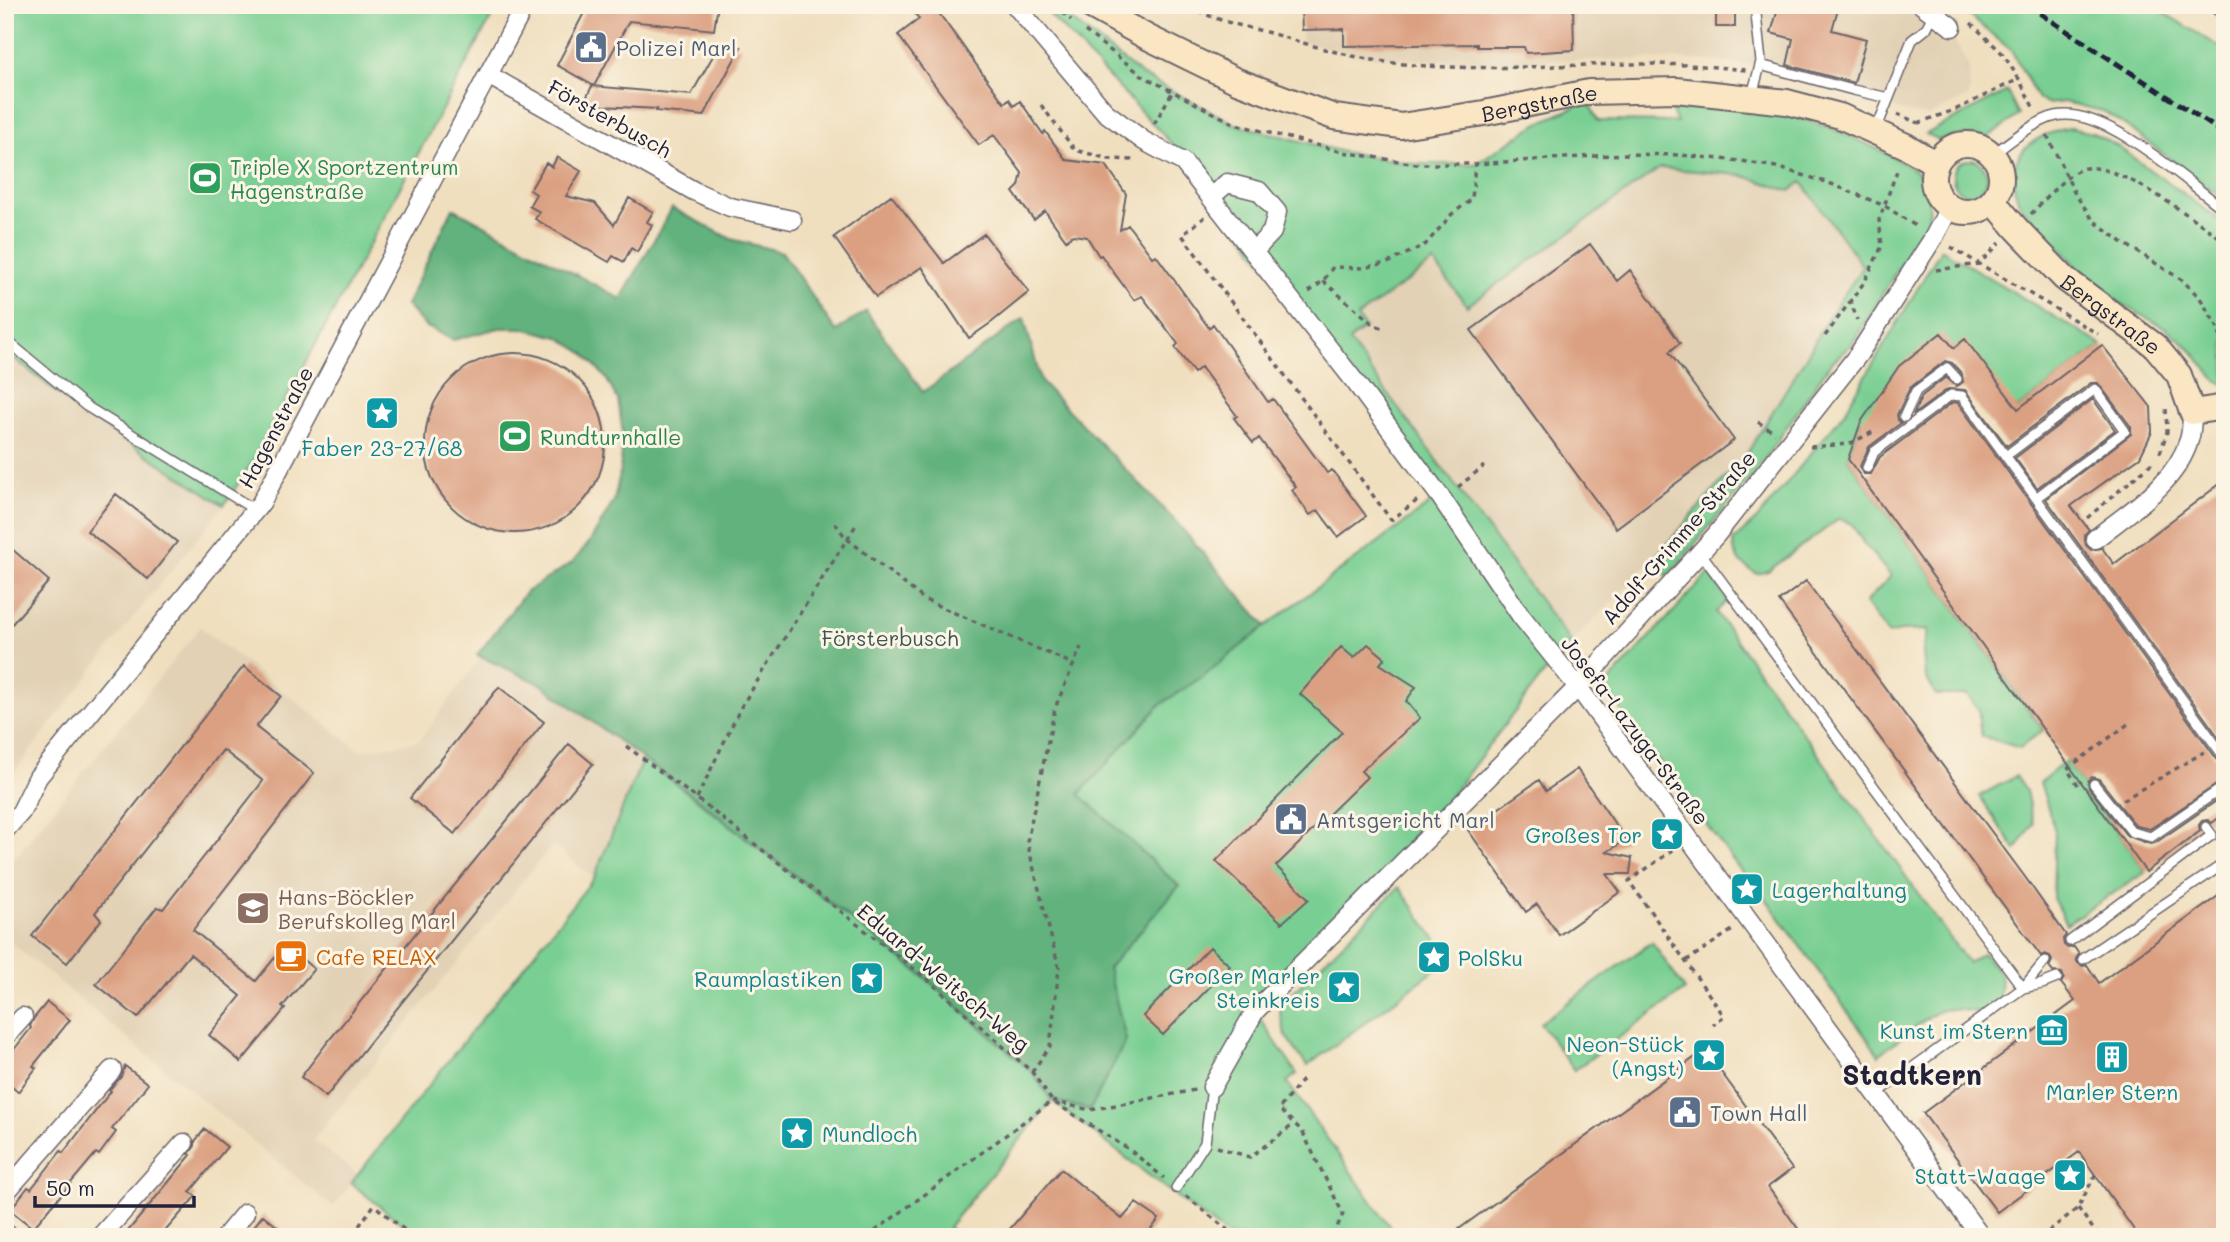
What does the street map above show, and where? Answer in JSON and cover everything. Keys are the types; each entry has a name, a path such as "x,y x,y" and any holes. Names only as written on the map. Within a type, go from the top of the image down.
{"street":[{"name":"Hagenstraße","path":"5,830 21,812 38,777 261,503 525,5"},
{"name":"Josefa-Lazuga-Straße","path":"1015,5 1105,112 1144,141 1183,162 1356,383 1438,494 1521,616 1578,687 1981,1237"},
{"name":"Bergstraße","path":"1089,5 1237,81 1334,117 1401,126 1589,92 1676,90 1752,96 1840,116 1906,146 1936,164"},
{"name":"Bergstraße","path":"1122,5 1147,37"},
{"path":"2218,5 2225,10"},
{"path":"1928,9 1952,27"},
{"name":"Försterbusch","path":"488,75 694,191 730,207 792,220"},
{"path":"1969,144 1992,155 1999,166 2001,178 1993,201 1984,209 1971,213 1949,208 1935,192 1933,177 1936,164 1943,153 1955,146 1969,144"},
{"path":"1214,202 1227,183 1259,191 1277,212 1272,232 1253,252"},
{"name":"Bergstraße","path":"1993,201 2064,278 2155,346 2179,375 2192,412"},
{"name":"Adolf-Grimme-Straße","path":"1212,1087 1255,1011 1578,687 1716,535 1858,355 1934,237 1949,208"},
{"path":"2095,539 2169,477 2182,459 2190,437 2192,412 2225,407"},
{"path":"5,1037 23,1017"},
{"path":"5,1193 112,1070"},
{"path":"100,1237 184,1143"},
{"path":"225,1237 245,1213"},
{"path":"5,1233 10,1237"}],"lane":[{"path":"1752,96 1759,68 1755,5"},
{"path":"1875,131 1912,40 1926,29 1928,9"},
{"path":"1759,68 1888,98"},
{"path":"1992,155 2018,135 2055,116 2076,116 2099,121 2126,135 2225,210"},
{"path":"5,339 86,406 256,510"},
{"path":"1904,418 1916,391 1947,368 1957,379"},
{"path":"2011,452 2095,389 2125,431 2041,494"},
{"path":"1867,468 1874,452 1951,395 1962,396 2225,758"},
{"path":"1700,552 2023,988"},
{"path":"2094,784 2132,832 2151,837 2225,786"},
{"path":"2070,941 2209,831"},
{"path":"2083,959 2225,863"},
{"path":"1876,1094 2023,988 2045,961"},
{"path":"2023,988 2057,978"},
{"path":"1175,1188 1205,1143 1212,1087"}],"path":[{"path":"1190,5 1199,12 1240,25 1378,61 1503,68 1687,65 1759,68"},
{"path":"1952,27 1961,15 2003,54 2019,79 2075,194 2094,221 2182,280 2200,298 2218,328 2225,355"},
{"path":"1884,108 1918,123 1957,109 2019,79"},
{"path":"1144,141 1173,91"},
{"path":"1041,105 1075,150 1109,159 1146,160"},
{"path":"1825,336 1865,281 1882,246 1879,220 1906,146"},
{"path":"1293,304 1323,281 1333,267 1363,268 1390,262 1426,244 1452,214 1472,200 1475,164 1625,154 1681,155 1776,167 1829,183 1885,206 2108,340"},
{"path":"1910,274 1979,264 2081,168 2101,168 2127,178 2225,241"},
{"path":"1214,202 1182,235 1391,520 1484,466"},
{"path":"1323,281 1372,323 1385,330"},
{"path":"2083,522 2153,462 2161,450 2167,432 2166,401"},
{"path":"1830,445 1849,444"},
{"path":"835,523 846,538 925,600 1073,664"},
{"path":"696,798 741,707 856,525"},
{"path":"1032,1072 1050,1046 1059,968 1027,842 1055,708 1081,646"},
{"path":"2067,769 2128,724"},
{"path":"2112,807 2215,745"},
{"name":"Eduard-Weitsch-Weg","path":"626,746 927,979 1032,1072 1052,1101 1130,1150 1236,1237"},
{"path":"1688,838 1629,881 1724,1016 1713,1025"},
{"path":"1686,961 1748,920"},
{"path":"1302,1080 1279,1109 1302,1131 1343,1214 1334,1234 1336,1237"},
{"path":"867,1237 1052,1101 1090,1110 1212,1087"},
{"path":"1205,1143 1250,1157 1294,1125"},
{"path":"2041,1237 2078,1208 2095,1175"},
{"path":"359,1226 374,1205 413,1237"},
{"path":"2078,1208 2099,1237"}],"shaded area":[{"path":"1301,5 1902,5 1953,40 1969,68 1970,90 1968,97 1928,116 1903,112 1862,91 1775,66 1681,59 1535,60 1480,64 1363,56 1301,42"},
{"path":"1660,168 1741,175 1789,191 1802,182 1863,267 1825,322 1748,452 1650,563 1571,643 1348,340 1365,329 1357,317 1434,262 1467,305"},
{"path":"5,351 80,412 224,505 5,784"},
{"name":"Hans-Böckler Berufskolleg Marl","path":"200,627 360,751 419,741 488,648 643,758 594,878 552,845 313,1140 358,1175 333,1207 5,938 5,870"}],"green space":[{"name":"Triple X Sportzentrum Hagenstraße","path":"5,5 498,5 252,463 224,505 80,411 5,351"},
{"path":"1956,5 2151,5 2225,50 2225,200 2103,111 2064,102 2047,104 2038,99 2011,50"},
{"path":"1048,13 1070,19 1143,76 1235,124 1343,152 1416,164 1475,164 1537,124 1588,101 1598,121 1677,122 1667,102 1771,111 1821,125 1855,138 1904,163 1918,174 1927,190 1928,220 1851,345 1830,364 1757,470 1668,576 1650,563 1748,452 1825,322 1863,267 1802,182 1790,191 1741,175 1660,168 1467,306 1434,262 1357,317 1365,328 1349,341 1571,643 1542,676 1399,864 1255,1011 1297,1074 1287,1082 1397,1237 1229,1237 1052,1101 1090,1110 1124,1034 1108,968 1179,886 1079,794 1161,704 1439,497 1186,159"},
{"path":"2007,91 2019,115 1987,138 1962,136 1937,140 1926,134"},
{"path":"2070,128 2093,133 2117,146 2225,224 2225,385 2214,378 2189,347 2166,328 2121,304 2089,279 2022,208 2015,192 2013,178 2015,165 2021,154 2041,138"},
{"path":"1970,160 1982,165 1987,177 1982,189 1970,194 1958,189 1953,177 1958,165"},
{"name":"Försterbusch","path":"453,208 621,299 672,208 731,239 782,252 836,331 866,311 923,392 1024,318 1041,382 1177,523 1266,626 1202,677 1161,704 1079,794 1179,886 1108,968 1126,1040 1090,1110 1052,1101 1032,1072 927,979 696,798 541,684 477,655 526,592 573,562 589,543 614,501 620,473 623,434 618,400 606,378 585,354 559,337 522,328 499,328 453,340 425,326 406,305"},
{"path":"1941,249 2102,345 2018,409 1954,348 1861,422 1848,459 2043,730 2020,748 1982,736 1979,710 1967,695 1936,695 1925,675 1923,650 1928,630 1888,634 1865,603 1891,576 1864,544 1852,524 1839,519 1768,571 1757,574 1739,561 1733,541 1759,517 1844,413"},
{"path":"1709,573 1728,600 1716,612 1968,963 1983,953 2001,975 1999,998 1987,1012 1954,1009 1937,1012 1879,1055 1753,881 1747,879 1604,687"},
{"path":"643,758 927,979 1032,1072 1052,1101 948,1227 959,1237 418,1237 351,1183 594,878"},
{"path":"2066,761 2146,872 2066,924 2053,898 2055,831 2040,782"},
{"path":"2016,776 2026,791 2033,824 2016,850 1979,796"},
{"path":"1399,887 1450,959 1307,1066 1285,1035 1279,1006"},
{"path":"1652,942 1685,990 1574,1070 1540,1023"}],"building":[{"name":"Polizei Marl","path":"588,5 718,5 714,30 629,21 594,86 557,65"},
{"path":"909,5 933,5 1004,103 1009,99 1014,106 1020,101 1043,134 1045,131 1066,160 1106,165 1126,194 1120,230 1128,225 1152,257 1156,255 1209,328 1213,324 1268,402 1273,399 1327,473 1332,470 1366,516 1338,537 1318,510 1310,515 1292,490 1296,487 1259,438 1253,443 1201,367 1194,373 1175,347 1178,344 1142,296 1134,300 1087,237 1073,235 1066,240 1045,211 1034,220 1013,192 1019,186 1022,173 994,135 979,145 898,35 919,19"},
{"path":"1301,5 1573,5 1574,50 1526,53 1524,47 1477,47 1477,44 1344,46 1344,29 1302,30"},
{"path":"1716,5 1735,5 1735,27 1716,27"},
{"path":"1779,5 1839,5 1832,30 1866,39 1854,83 1787,65 1793,39 1771,33"},
{"path":"718,47 741,47 704,116 656,111 657,109 583,105 592,86 691,95"},
{"path":"557,157 581,171 566,196 595,203 614,225 629,198 653,212 647,222 652,225 637,252 631,248 624,262 613,256 609,262 535,219 540,212 529,206 536,194 530,190 546,163 552,167"},
{"path":"891,195 944,263 984,234 1029,292 969,338 922,267 876,297 834,237"},
{"path":"1590,244 1617,281 1630,270 1680,343 1669,352 1734,440 1616,528 1471,330"},
{"path":"1941,333 1954,348 1965,339 2018,409 2102,345 2151,407 2152,432 2140,457 2071,506 2089,530 2084,535 2086,545 2091,550 2102,548 2114,564 2225,480 2225,746 2046,499 2131,434 2131,427 2098,383 2091,383 2007,446 1965,390 1948,389 1913,415 1922,396 1946,377 1956,386 1963,382 1962,374 1952,363 1945,361 1910,388 1897,415 1901,423 1869,447 1860,466 1864,474 1871,474 1880,457 1953,402 1958,403 2219,762 2225,765 2225,779 2150,829 2136,826 2099,779 2092,777 2088,781 2089,788 2127,836 2150,844 2225,795 2225,813 2212,823 2208,820 2202,821 2199,825 2200,831 2146,872 1848,459 1861,422 1899,366"},
{"name":"Rundturnhalle","path":"515,353 549,360 579,379 598,409 605,443 598,477 579,507 549,526 515,533 481,526 451,507 432,477 425,443 432,409 451,379 481,360"},
{"path":"2093,399 2115,430 2037,488 2015,458"},
{"path":"116,494 177,542 148,579 87,531"},
{"path":"5,543 49,581 5,632"},
{"name":"Marler Stern","path":"1806,581 2025,877 2066,935 2063,939 2064,945 2068,948 2074,947 2079,954 2076,959 2078,963 2087,965 2099,983 2225,891 2225,1237 2139,1237 2079,1152 1997,1212 1923,1113 2075,1001 2061,983 2064,978 2062,973 2053,972 2049,967 2052,961 2050,956 2041,956 1779,601"},
{"name":"Amtsgericht Marl","path":"1368,644 1385,658 1380,664 1416,687 1406,701 1420,718 1361,771 1367,777 1276,866 1309,899 1282,923 1216,861 1342,732 1300,694 1341,647 1354,658"},
{"path":"244,666 281,696 256,727 314,773 193,930 256,981 285,945 314,969 241,1062 209,1035 241,996 190,954 138,1018 96,984 157,907 163,909 263,781 223,750 95,913 101,920 67,963 32,936"},
{"path":"499,687 544,722 455,834 410,798"},
{"path":"569,744 593,764 326,1097 301,1077"},
{"path":"1577,769 1626,840 1607,852 1632,858 1630,874 1607,874 1620,892 1559,935 1537,904 1526,912 1468,830 1539,780 1546,791"},
{"path":"1210,947 1230,966 1163,1035 1143,1016"},
{"path":"47,1002 70,1020 33,1066 36,1068 18,1092 5,1081 5,1061"},
{"name":"Town Hall","path":"1705,1050 1792,1169 1768,1187 1804,1237 1448,1237"},
{"path":"125,1066 148,1084 112,1129 116,1132 99,1155 96,1153 33,1228 10,1210 28,1187 31,1189 61,1151 63,1153 121,1077"},
{"path":"205,1129 227,1147 190,1192 196,1196 160,1237 123,1237 191,1155 189,1154 195,1141"},
{"path":"1061,1169 1122,1219 1136,1203 1159,1219 1145,1237 1003,1237"},
{"path":"263,1215 290,1237 246,1237"}],"railway":[{"path":"2027,5 2225,134"}],"place":[{"name":"Polizei Marl","path":"591,47"},
{"name":"Triple X Sportzentrum Hagenstraße","path":"205,178"},
{"name":"Faber 23-27/68","path":"382,413"},
{"name":"Rundturnhalle","path":"515,436"},
{"name":"Amtsgericht Marl","path":"1291,819"},
{"name":"Großes Tor","path":"1667,834"},
{"name":"Lagerhaltung","path":"1747,889"},
{"name":"Hans-Böckler Berufskolleg Marl","path":"253,908"},
{"name":"Cafe RELAX","path":"291,956"},
{"name":"PolSku","path":"1434,957"},
{"name":"Raumplastiken","path":"867,978"},
{"name":"Großer Marler Steinkreis","path":"1344,987"},
{"name":"Kunst im Stern","path":"2052,1030"},
{"name":"Neon-Stück (Angst)","path":"1709,1055"},
{"name":"Marler Stern","path":"2112,1057"},
{"name":"Town Hall","path":"1685,1112"},
{"name":"Mundloch","path":"797,1133"},
{"name":"Statt-Waage","path":"2070,1175"}],"district":[{"name":"Stadtkern","path":"1912,1074"}]}
